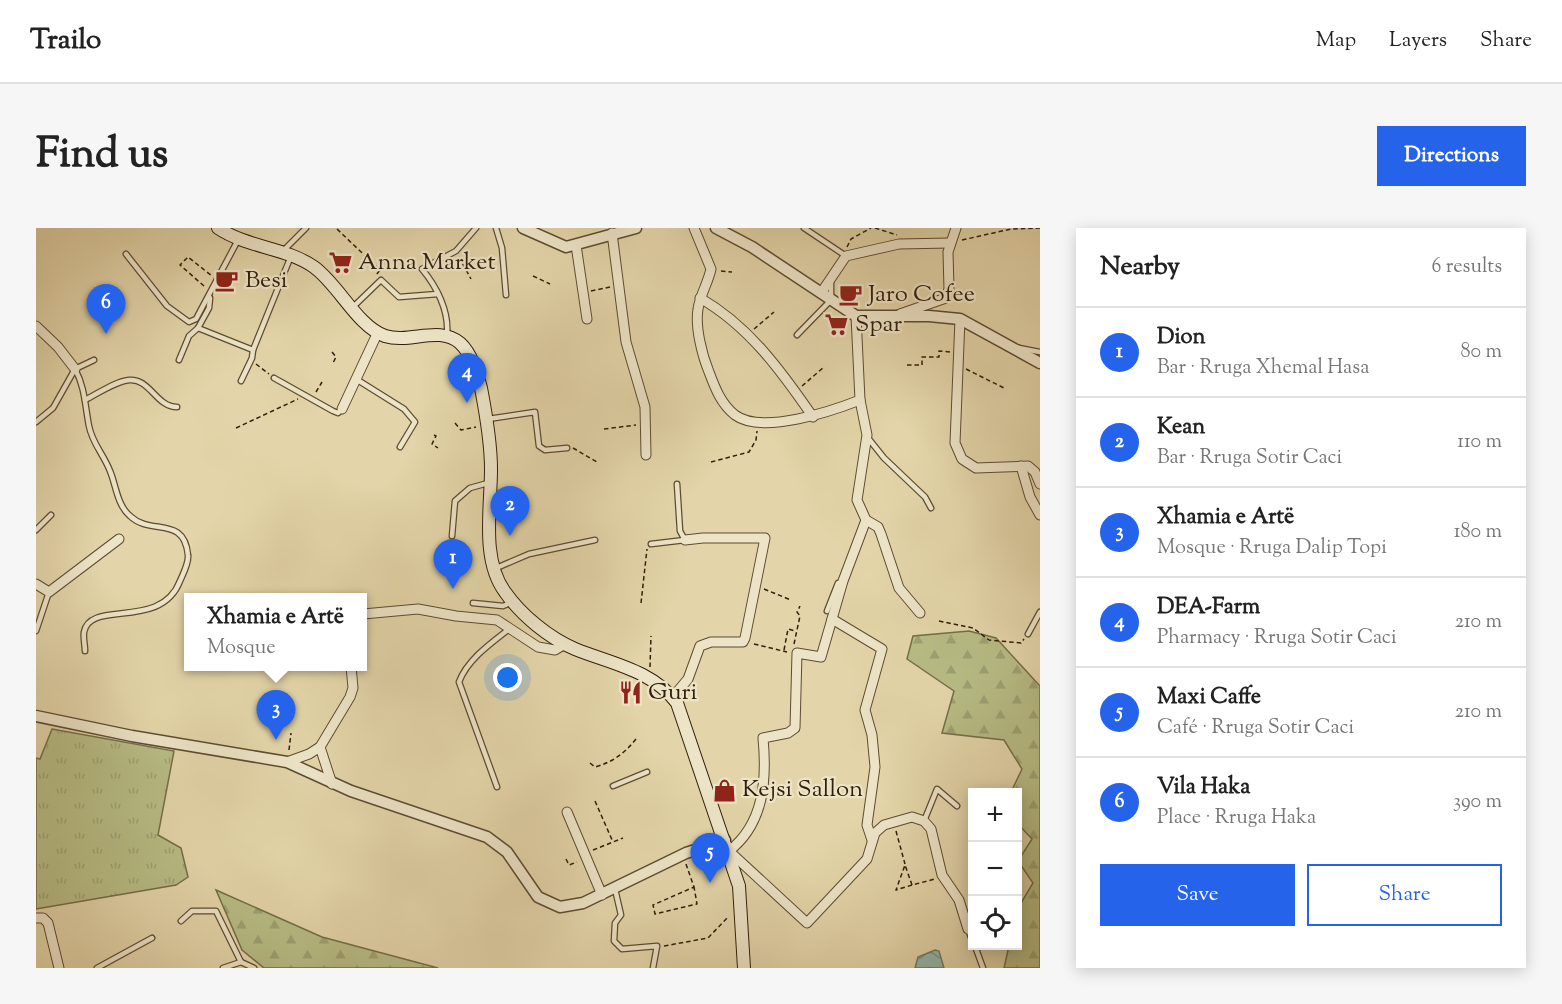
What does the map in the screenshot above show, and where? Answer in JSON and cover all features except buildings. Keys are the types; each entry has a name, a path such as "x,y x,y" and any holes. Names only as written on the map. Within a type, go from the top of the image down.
{"main road":[{"path":"218,228 238,240 286,254 324,275 378,332 397,338 447,336 459,343 472,361 486,419 491,483 492,570 512,602 566,644 649,677 672,698 681,711 739,886 744,968"}],"street":[{"path":"523,228 561,247 636,228"},
{"path":"694,228 711,269 698,310 703,353 716,392 736,416 758,421 813,417 860,400"},
{"path":"719,228 856,316 960,320 1040,363"},
{"path":"895,316 946,298 949,289 950,243 956,228"},
{"path":"612,233 626,342 640,388 646,424 646,455"},
{"path":"820,293 846,252 899,244 950,243"},
{"path":"576,245 587,318"},
{"path":"700,298 748,334 796,391 813,417"},
{"path":"856,316 860,400 867,435 857,494 860,508 866,520 878,527 899,588 920,613"},
{"path":"960,320 955,429 958,452 969,465 976,468 1028,466 1038,469 1040,484"},
{"path":"36,326 58,347 75,369"},
{"path":"342,409 378,332"},
{"path":"1021,466 1030,497 1040,515"},
{"path":"36,716 122,735 287,762 332,784 492,839 511,858 532,892 552,905 572,907 684,855 727,846 749,833 758,812 765,769 763,738 788,733 795,728 789,652 822,657 830,615 866,520"},
{"path":"672,698 688,679 700,646 711,642 743,642 757,587 765,538 685,540"},
{"path":"36,584 50,592 119,539"},
{"path":"367,614 418,609 497,620 511,627 529,642 547,650 561,649 566,644"},
{"path":"830,615 882,649 865,710 872,735 875,767 867,825 872,840"},
{"path":"287,762 309,754 320,747 350,697 353,688 351,671"},
{"path":"320,747 332,784"},
{"path":"567,812 602,895"},
{"path":"727,846 807,923 867,859 872,840 884,825 906,817 924,821 931,829 942,875 959,900 968,929"},
{"path":"36,918 43,918 48,922 59,968"}],"lane":[{"path":"241,381 251,360 286,254 306,228"},
{"path":"447,336 446,315 438,294 422,269 456,251 476,228"},
{"path":"496,228 502,248 506,294"},
{"path":"804,228 846,252"},
{"path":"126,254 167,306 180,318 189,322 196,319 211,294 238,240"},
{"path":"797,335 831,300 831,277"},
{"path":"353,307 381,280 399,297 438,294"},
{"path":"179,360 189,336 198,328 209,308 211,294"},
{"path":"198,328 253,350"},
{"path":"1014,348 1040,352"},
{"path":"36,422 53,408 75,369 94,360"},
{"path":"75,369 85,400 93,441 110,469 122,506 130,517 178,531 184,539 188,558 177,590 154,609 96,617 88,624 84,633 85,651"},
{"path":"274,378 338,413 342,409"},
{"path":"355,379 404,409 415,422 400,447"},
{"path":"85,400 131,380 141,382 169,407 177,407"},
{"path":"486,419 536,412 539,446 545,450 567,448"},
{"path":"867,435 884,458 925,497 931,508"},
{"path":"452,536 455,501 470,488 491,483"},
{"path":"651,544 685,540 680,531 677,484"},
{"path":"36,530 51,515"},
{"path":"492,570 529,554 595,540"},
{"path":"36,631 50,592"},
{"path":"473,603 503,606 512,602"},
{"path":"1028,634 1040,612"},
{"path":"497,787 459,682 462,674 482,651 511,627"},
{"path":"613,786 647,772"},
{"path":"924,821 937,789 957,806"},
{"path":"615,889 621,915 615,923 614,940 622,949 657,946 653,968"},
{"path":"181,921 192,911 216,911 241,962 254,968"},
{"path":"97,968 152,938"},
{"path":"977,950 983,968"},
{"path":"223,968 241,962"}],"path":[{"path":"846,252 851,239 871,228"},
{"path":"875,228 902,239"},
{"path":"950,243 1011,229 1040,228"},
{"path":"337,229 380,270 372,278"},
{"path":"211,294 180,265 189,257 218,280"},
{"path":"460,258 471,279"},
{"path":"711,269 732,272"},
{"path":"533,276 550,284"},
{"path":"592,291 620,285"},
{"path":"748,334 774,312"},
{"path":"907,364 922,365 922,357 939,357 939,351 950,352"},
{"path":"332,352 336,357 333,363"},
{"path":"251,360 274,378"},
{"path":"796,391 824,367"},
{"path":"974,371 1004,388"},
{"path":"316,390 322,382"},
{"path":"236,428 304,396"},
{"path":"455,423 461,430 467,430 473,429 486,419"},
{"path":"711,462 749,452 756,440 758,421"},
{"path":"604,429 646,424"},
{"path":"434,435 436,436 432,444 438,448"},
{"path":"575,448 597,462"},
{"path":"641,603 648,546 651,544"},
{"path":"757,587 780,593 791,600"},
{"path":"754,644 789,652 798,650 793,649 800,616 797,612 800,606"},
{"path":"939,621 973,628 989,640 1021,643"},
{"path":"789,652 788,629 797,631"},
{"path":"650,666 651,636"},
{"path":"287,762 291,734"},
{"path":"590,763 595,768 605,764 625,752 636,739"},
{"path":"595,801 613,842"},
{"path":"895,829 912,885"},
{"path":"591,851 623,838"},
{"path":"684,855 694,887 697,904 655,914 653,904 694,887"},
{"path":"566,859 569,865"},
{"path":"905,865 896,890 938,878 940,882"},
{"path":"657,946 708,938 716,933 734,910"}],"green space":[{"path":"969,631 996,638 1040,686 1040,968 1004,968 1008,950 1022,950 1022,901 1033,883 1022,867 1022,855 1032,839 1022,828 1022,788 1013,788 1022,769 1004,740 942,733 954,691 907,659 913,636"},
{"path":"52,729 174,751 158,835 181,848 188,877 176,885 36,909 36,758 40,759"},
{"path":"216,890 322,937 438,968 264,968 242,950"}],"water":[{"path":"935,950 939,951 944,968 915,968 918,957"}],"place":[{"name":"Anna Market","path":"340,263"},
{"name":"Besi","path":"227,281"},
{"name":"Jaro Cofee","path":"850,295"},
{"name":"Spar","path":"837,325"},
{"name":"Vila Haka","path":"106,334"},
{"name":"DEA-Farm","path":"467,403"},
{"name":"Kean","path":"510,536"},
{"name":"Dion","path":"453,589"},
{"name":"Guri","path":"630,693"},
{"name":"Xhamia e Artë","path":"276,740"},
{"name":"Kejsi Sallon","path":"724,790"},
{"name":"Maxi Caffe","path":"710,883"}]}
